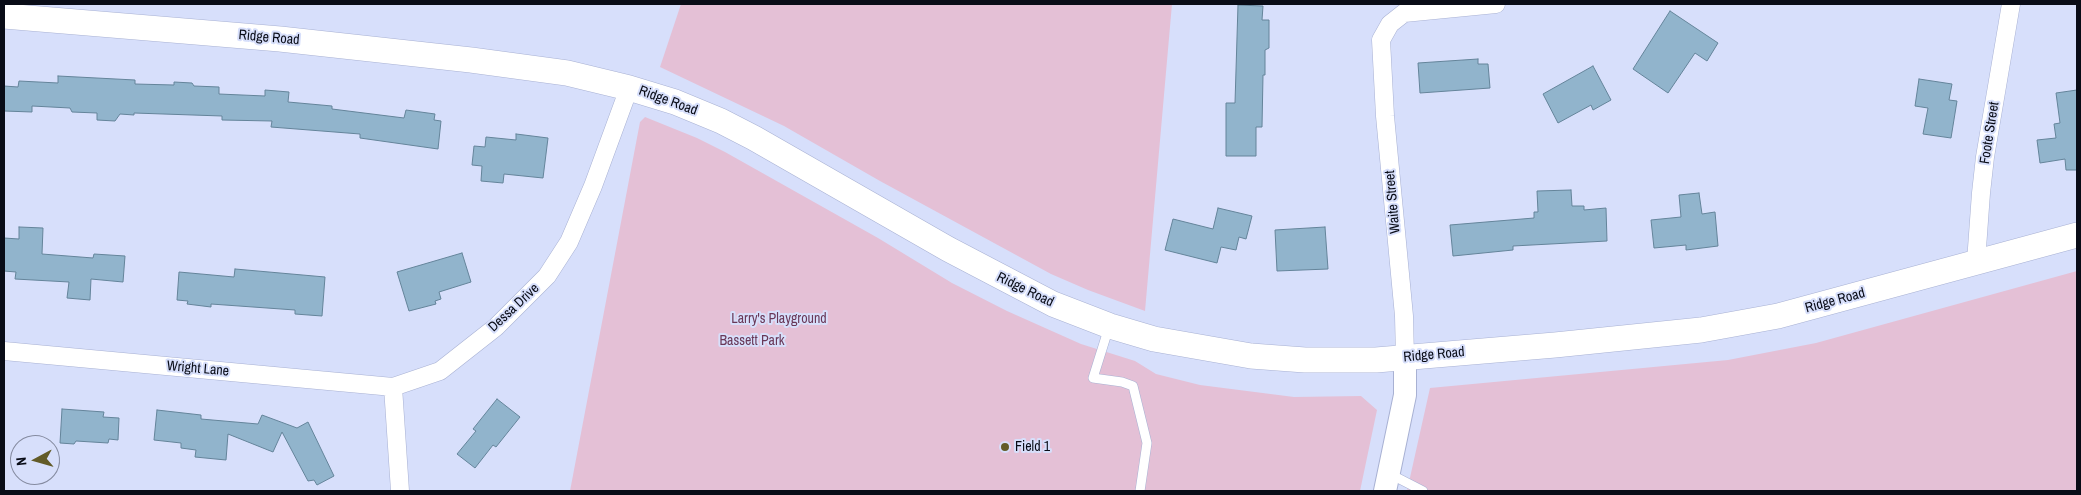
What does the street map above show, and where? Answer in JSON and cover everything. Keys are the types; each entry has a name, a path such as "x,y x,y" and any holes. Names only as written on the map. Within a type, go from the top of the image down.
{"main road":[{"name":"Ridge Road","path":"4,16 255,37 471,60 567,73 629,88 675,102 721,121 1000,278 1053,304 1110,326 1154,339 1251,356 1355,360 1405,358 1661,335 1741,324 1778,316 2077,235"}],"street":[{"name":"Waite Street","path":"1386,482 1405,395 1405,358 1404,316 1385,116 1381,40 1390,24 1404,13 1496,4"},
{"name":"Foote Street","path":"1976,262 1985,157 2011,4"},
{"name":"Dessa Drive","path":"393,387 440,371 496,327 547,276 569,242 593,186 629,88"},
{"name":"Wright Lane","path":"4,351 393,387"},
{"path":"393,387 400,491"}],"lane":[{"path":"1110,326 1093,378 1122,382 1133,386 1147,443 1140,491"},
{"path":"1386,482 1423,491"}],"green space":[{"path":"681,4 1172,4 1145,311 1051,274 880,181 784,126 660,67"},
{"name":"Bassett Park","path":"645,117 697,138 725,152 878,238 952,283 1007,311 1081,344 1135,361 1156,374 1200,385 1294,397 1361,396 1377,410 1360,491 570,491 640,122"},
{"path":"2077,271 2077,491 1407,491 1430,388 1728,360 1816,343"}],"building":[{"path":"1238,5 1263,6 1262,20 1269,20 1269,48 1265,50 1265,75 1263,75 1262,127 1256,127 1256,156 1226,156 1226,103 1235,103"},
{"path":"1670,11 1718,43 1707,61 1695,53 1668,93 1633,69"},
{"path":"1478,59 1478,64 1488,64 1490,88 1420,93 1418,63"},
{"path":"1593,66 1611,100 1593,110 1591,105 1558,123 1543,94"},
{"path":"58,76 135,80 135,84 174,85 174,82 192,83 194,86 219,87 219,94 265,96 265,90 289,92 288,102 332,106 332,109 404,118 406,110 435,114 434,120 441,121 438,149 360,138 360,134 271,127 272,121 222,120 222,116 134,113 134,115 120,114 115,121 97,120 97,113 72,112 70,108 32,106 32,112 4,111 4,86 18,87 19,81 58,83"},
{"path":"1919,79 1952,84 1949,100 1957,101 1951,138 1923,134 1928,108 1915,106"},
{"path":"2077,90 2077,170 2066,170 2065,159 2040,163 2037,140 2056,138 2054,124 2060,123 2056,93"},
{"path":"516,134 548,138 543,178 504,174 503,183 481,181 482,166 472,165 474,146 485,147 486,137 516,140"},
{"path":"1571,190 1572,206 1584,206 1584,210 1606,208 1607,241 1513,246 1513,250 1453,256 1450,225 1534,218 1534,212 1538,212 1537,191"},
{"path":"1699,193 1702,214 1715,212 1718,246 1686,250 1686,245 1654,248 1651,220 1681,217 1679,195"},
{"path":"1218,208 1252,216 1246,239 1239,237 1236,250 1221,247 1217,263 1165,250 1173,219 1213,229"},
{"path":"19,227 43,228 42,254 93,258 94,254 125,256 123,282 91,279 90,300 67,298 69,282 15,279 16,272 4,271 4,238 19,239"},
{"path":"1325,227 1328,269 1277,271 1275,230"},
{"path":"462,253 471,282 439,292 441,299 435,301 436,304 409,311 397,272"},
{"path":"235,269 325,277 322,316 295,314 295,310 211,304 211,307 187,304 188,301 177,300 179,272 234,277"},
{"path":"497,399 520,417 496,447 493,445 475,468 457,454 476,431 473,429"},
{"path":"62,409 104,412 103,417 119,418 118,440 109,439 108,443 76,441 74,444 60,443"},
{"path":"157,410 201,415 201,419 258,424 262,415 297,428 308,422 334,476 317,485 314,480 308,481 282,432 273,452 228,434 226,460 195,457 196,450 181,448 181,443 154,440"}],"place":[{"name":"Field 1","path":"1005,447"}],"park label":[{"name":"Larry's Playground","path":"779,319"}]}
